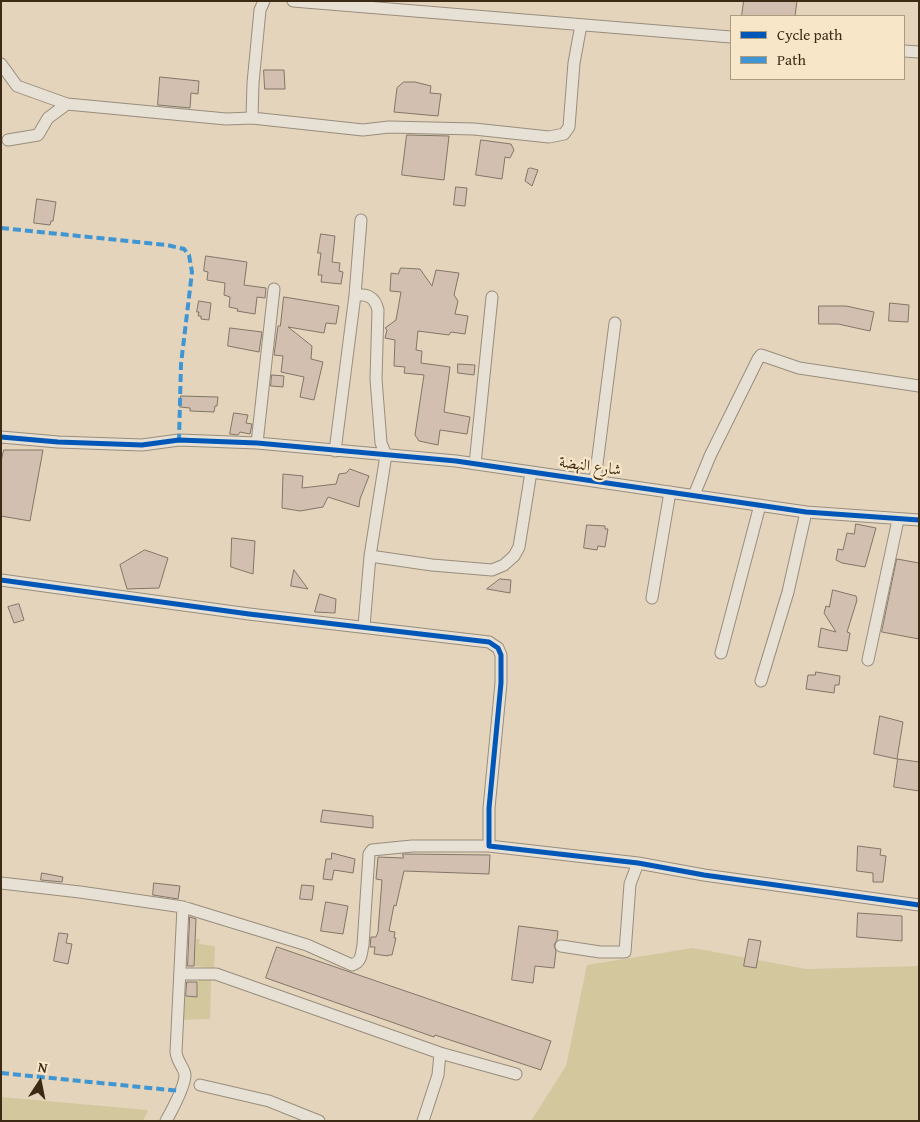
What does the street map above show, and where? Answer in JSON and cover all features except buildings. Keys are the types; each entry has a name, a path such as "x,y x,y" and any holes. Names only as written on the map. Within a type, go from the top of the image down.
{"street":[{"path":"252,118 253,84 260,10 264,1"},
{"path":"293,1 730,37"},
{"path":"1,64 17,86 67,104 226,119 252,118 364,130 389,126 474,129 548,137 564,134 569,127 574,62 581,25"},
{"path":"905,51 919,52"},
{"path":"8,140 38,135 48,118 67,104"},
{"path":"335,451 355,295 361,220"},
{"path":"257,443 274,289"},
{"path":"355,295 363,294 370,296 376,302 378,310 376,379 381,444 386,455 370,556 364,626"},
{"path":"475,464 492,297"},
{"path":"595,480 615,322"},
{"path":"694,495 710,456 761,355 799,368 919,386"},
{"name":"شارع النهضة","path":"1,437 142,446 179,440 257,443 475,464 806,512 919,520"},
{"path":"370,556 432,565 492,570 504,565 514,556 519,547 531,472"},
{"path":"652,598 670,492"},
{"path":"721,653 760,505"},
{"path":"761,681 788,592 806,512"},
{"path":"868,660 898,520"},
{"path":"1,580 258,615 480,640 494,644 501,656 501,682 489,808 489,846"},
{"path":"1,884 80,892 182,907 307,945 339,961 352,965 357,964 360,960 363,945 369,854 372,850 412,846 489,846 638,863 704,876 919,905"},
{"path":"561,946 600,952 625,952 630,884 638,863"},
{"path":"166,1121 184,1082 185,1075 178,1062 176,1052 182,907"},
{"path":"180,974 216,974 440,1053 516,1074"},
{"path":"423,1121 438,1074 440,1053"},
{"path":"200,1085 269,1102 319,1121"}],"shaded area":[{"path":"196,939 200,939 199,944 215,946 214,968 194,966"},
{"path":"693,948 806,969 919,966 919,1121 531,1121 566,1066 587,965"},
{"path":"198,977 211,980 210,1019 182,1020 182,996 197,997"},
{"path":"1,1097 148,1110 143,1121 1,1121"}],"marked path":[{"path":"1,228 167,245 184,249 189,255 192,272 181,364 179,440"},
{"path":"1,1073 180,1091"}],"cycle path":[{"path":"1,437 58,442 142,445 179,440 257,443 456,461 806,512 919,520"},
{"path":"1,580 249,614 489,642 498,648 501,655 501,683 489,808 489,846 638,863 704,875 919,905"}]}
